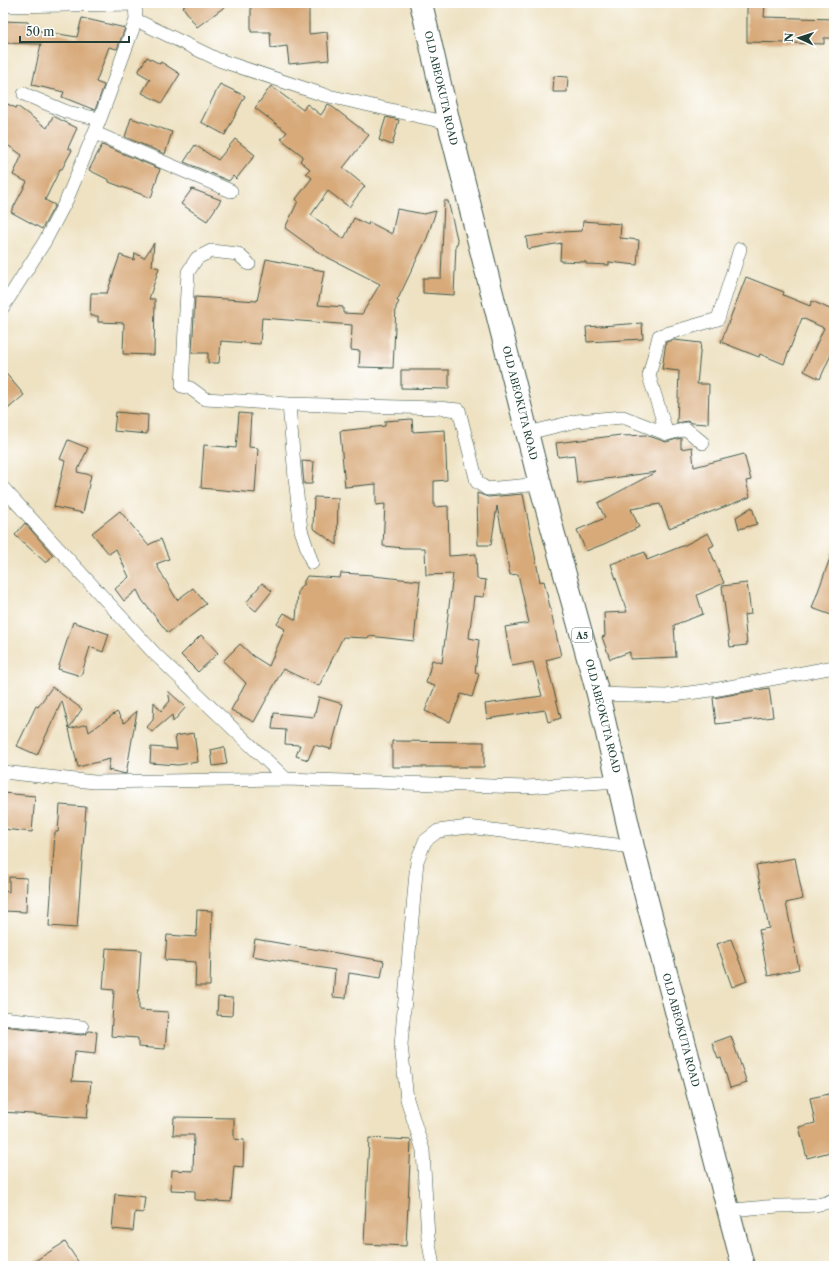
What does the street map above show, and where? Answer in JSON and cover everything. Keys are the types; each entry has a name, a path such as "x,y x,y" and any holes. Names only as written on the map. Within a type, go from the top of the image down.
{"highway":[{"name":"OLD ABEOKUTA ROAD","path":"421,3 449,123 540,484 598,694 633,847 743,1266"}],"street":[{"path":"3,6 135,3 136,20 100,119 67,198 45,241 3,307"},
{"path":"136,20 219,60 324,95 449,123"},
{"path":"24,94 66,112 100,119"},
{"path":"94,132 231,191"},
{"path":"667,434 649,376 659,336 718,319 740,249"},
{"path":"249,264 238,254 210,251 197,258 188,272 182,386 190,388 205,399 289,404 438,408 459,410 477,482 487,489 540,484"},
{"path":"289,404 295,478 302,530 312,563"},
{"path":"528,433 577,421 623,417 667,434 686,429 703,443"},
{"path":"3,488 155,654 286,779"},
{"path":"598,694 666,696 719,689 834,667"},
{"path":"3,772 94,782 286,779 526,787 619,781"},
{"path":"433,1266 428,1238 423,1150 407,1099 401,1045 416,861 425,841 438,831 468,827 633,847"},
{"path":"3,1018 82,1027"},
{"path":"729,1210 813,1205 829,1202 834,1199"}],"building":[{"path":"189,3 230,3 197,27 183,7"},
{"path":"747,3 765,3 764,17 834,19 834,38 824,38 824,44 747,42"},
{"path":"251,6 309,6 309,34 327,32 329,60 289,64 287,46 271,48 270,32 251,32"},
{"path":"82,18 125,28 117,49 109,47 96,82 104,85 95,110 62,97 64,92 32,85 41,44 3,43 3,21 28,22 28,29 77,37"},
{"path":"147,57 160,64 161,62 180,74 162,103 142,93 150,79 138,72"},
{"path":"554,76 568,77 567,92 553,92"},
{"path":"220,84 245,96 225,135 201,122"},
{"path":"271,86 303,110 307,104 321,115 328,104 330,105 369,135 343,168 365,186 349,207 328,191 311,215 344,239 354,218 368,225 369,222 392,234 397,209 424,214 436,211 427,238 397,301 399,302 396,307 393,368 359,367 360,351 351,350 352,325 262,318 260,344 221,341 219,363 208,363 208,353 192,353 195,297 257,301 266,259 324,271 318,305 343,307 343,313 362,314 380,284 321,254 285,228 298,201 296,199 312,178 306,173 310,169 300,161 303,156 281,139 287,132 255,108"},
{"path":"3,102 16,108 17,106 47,128 53,116 77,128 68,148 72,150 62,169 60,169 45,200 55,205 42,229 11,212 27,182 13,175 22,155 3,142"},
{"path":"386,117 399,120 392,145 379,140"},
{"path":"131,118 172,132 165,154 125,137"},
{"path":"235,139 255,155 236,179 233,176 229,181 184,162 195,145 218,160"},
{"path":"102,145 160,169 151,198 109,182 109,180 89,170"},
{"path":"192,189 221,200 207,221 181,204"},
{"path":"444,201 448,201 458,243 456,244 454,295 423,293 423,278 441,278"},
{"path":"583,221 621,224 620,238 639,240 637,265 609,262 609,265 586,264 586,262 560,261 561,243 528,249 526,237 582,231"},
{"path":"154,243 152,266 159,268 149,299 155,299 154,355 123,354 124,323 98,322 98,316 90,316 91,293 107,293 120,255 134,260 135,253 144,258"},
{"path":"746,277 784,292 783,295 810,306 812,301 832,310 834,305 834,348 820,379 804,371 824,328 802,318 784,364 760,354 759,357 721,342"},
{"path":"642,323 643,339 587,342 586,327"},
{"path":"674,340 701,343 697,384 709,384 708,424 692,423 687,421 677,423 679,371 662,369 666,342"},
{"path":"3,370 24,395 3,413"},
{"path":"401,370 449,370 449,389 401,388"},
{"path":"116,412 148,415 147,434 114,431"},
{"path":"239,413 251,414 249,447 258,448 255,493 201,488 204,445 236,448"},
{"path":"412,419 413,432 445,430 447,480 434,481 434,507 448,506 449,556 476,554 477,579 486,580 484,597 474,596 469,638 479,640 475,673 479,674 472,697 461,694 450,722 425,711 435,686 426,683 432,660 442,663 453,574 426,575 425,548 383,546 385,504 376,505 376,484 345,487 340,431 385,426 385,421"},
{"path":"621,435 646,435 666,442 681,438 681,449 692,447 694,467 744,454 751,480 746,481 750,497 669,528 660,504 631,509 639,527 586,551 577,530 605,518 598,503 656,472 577,483 574,455 558,457 556,443"},
{"path":"68,440 88,448 77,472 91,475 83,513 54,507 65,461 60,459"},
{"path":"302,461 314,462 312,484 304,484"},
{"path":"477,493 488,497 523,494 540,582 544,581 561,656 546,660 561,718 548,722 545,710 487,719 485,704 542,696 533,662 512,666 505,627 529,623 518,574 510,575 497,506 491,545 478,545"},
{"path":"314,497 338,498 337,545 313,528"},
{"path":"752,507 757,524 739,529 736,517"},
{"path":"120,511 148,545 161,539 169,559 156,564 177,600 193,588 206,604 168,633 142,600 137,590 124,601 115,589 129,577 116,549 109,554 92,533"},
{"path":"25,523 53,555 46,563 15,535"},
{"path":"708,533 714,545 709,548 724,583 697,595 703,614 674,625 676,657 630,659 630,652 610,659 602,637 605,636 604,613 627,612 611,564 645,552 647,560 685,545"},
{"path":"833,550 834,551 834,616 812,608"},
{"path":"341,573 373,575 420,581 414,641 369,636 369,638 343,637 319,686 283,669 254,722 231,710 246,683 223,661 240,644 253,656 269,666 285,629 277,624 284,613 296,620 298,591 302,585 304,585 304,581 307,576 340,578"},
{"path":"262,583 272,591 256,611 246,603"},
{"path":"747,583 751,614 744,615 747,645 730,647 722,586"},
{"path":"73,622 109,634 103,652 90,647 81,676 58,669"},
{"path":"201,635 218,653 198,672 181,655"},
{"path":"52,687 82,709 69,728 62,701 37,755 17,746 36,706 38,707"},
{"path":"769,688 773,717 716,724 713,698"},
{"path":"168,691 186,707 173,722 172,715 152,732 147,727 153,720 154,702 161,711 170,701"},
{"path":"319,697 343,704 331,749 314,745 308,760 296,756 300,745 285,744 286,730 272,729 274,713 314,717"},
{"path":"137,711 126,774 108,770 110,759 78,767 69,729 87,724 89,732 117,712 124,723"},
{"path":"194,733 198,762 178,765 150,763 151,747 177,749 175,736"},
{"path":"392,741 484,742 484,767 392,767"},
{"path":"224,747 227,764 213,766 211,750"},
{"path":"3,793 35,796 32,832 3,829"},
{"path":"60,805 86,807 77,928 49,926 55,832 58,832"},
{"path":"795,858 803,899 786,903 799,969 768,976 759,930 769,928 756,865"},
{"path":"9,877 27,878 26,912 3,911 3,891 9,892"},
{"path":"197,910 212,911 210,986 195,986 196,962 165,960 167,935 196,937"},
{"path":"255,939 384,961 381,978 349,973 346,998 333,997 335,970 252,956"},
{"path":"731,939 747,981 732,987 717,944"},
{"path":"106,948 141,950 138,999 139,1010 168,1012 165,1049 138,1047 138,1038 111,1036 114,990 103,989"},
{"path":"218,997 233,998 232,1016 217,1015"},
{"path":"3,1026 81,1035 86,1034 89,1031 97,1032 95,1054 75,1052 72,1081 91,1082 87,1118 3,1112"},
{"path":"731,1036 747,1083 730,1088 721,1058 718,1059 712,1043"},
{"path":"834,1093 834,1151 807,1158 799,1127 815,1123 810,1098"},
{"path":"174,1117 234,1118 234,1139 244,1140 243,1167 234,1166 231,1202 195,1200 195,1191 171,1190 172,1170 193,1171 194,1135 173,1135"},
{"path":"369,1138 411,1140 406,1246 364,1244"},
{"path":"115,1194 145,1197 143,1213 135,1212 133,1231 112,1229"},
{"path":"65,1242 81,1266 27,1266"}]}
